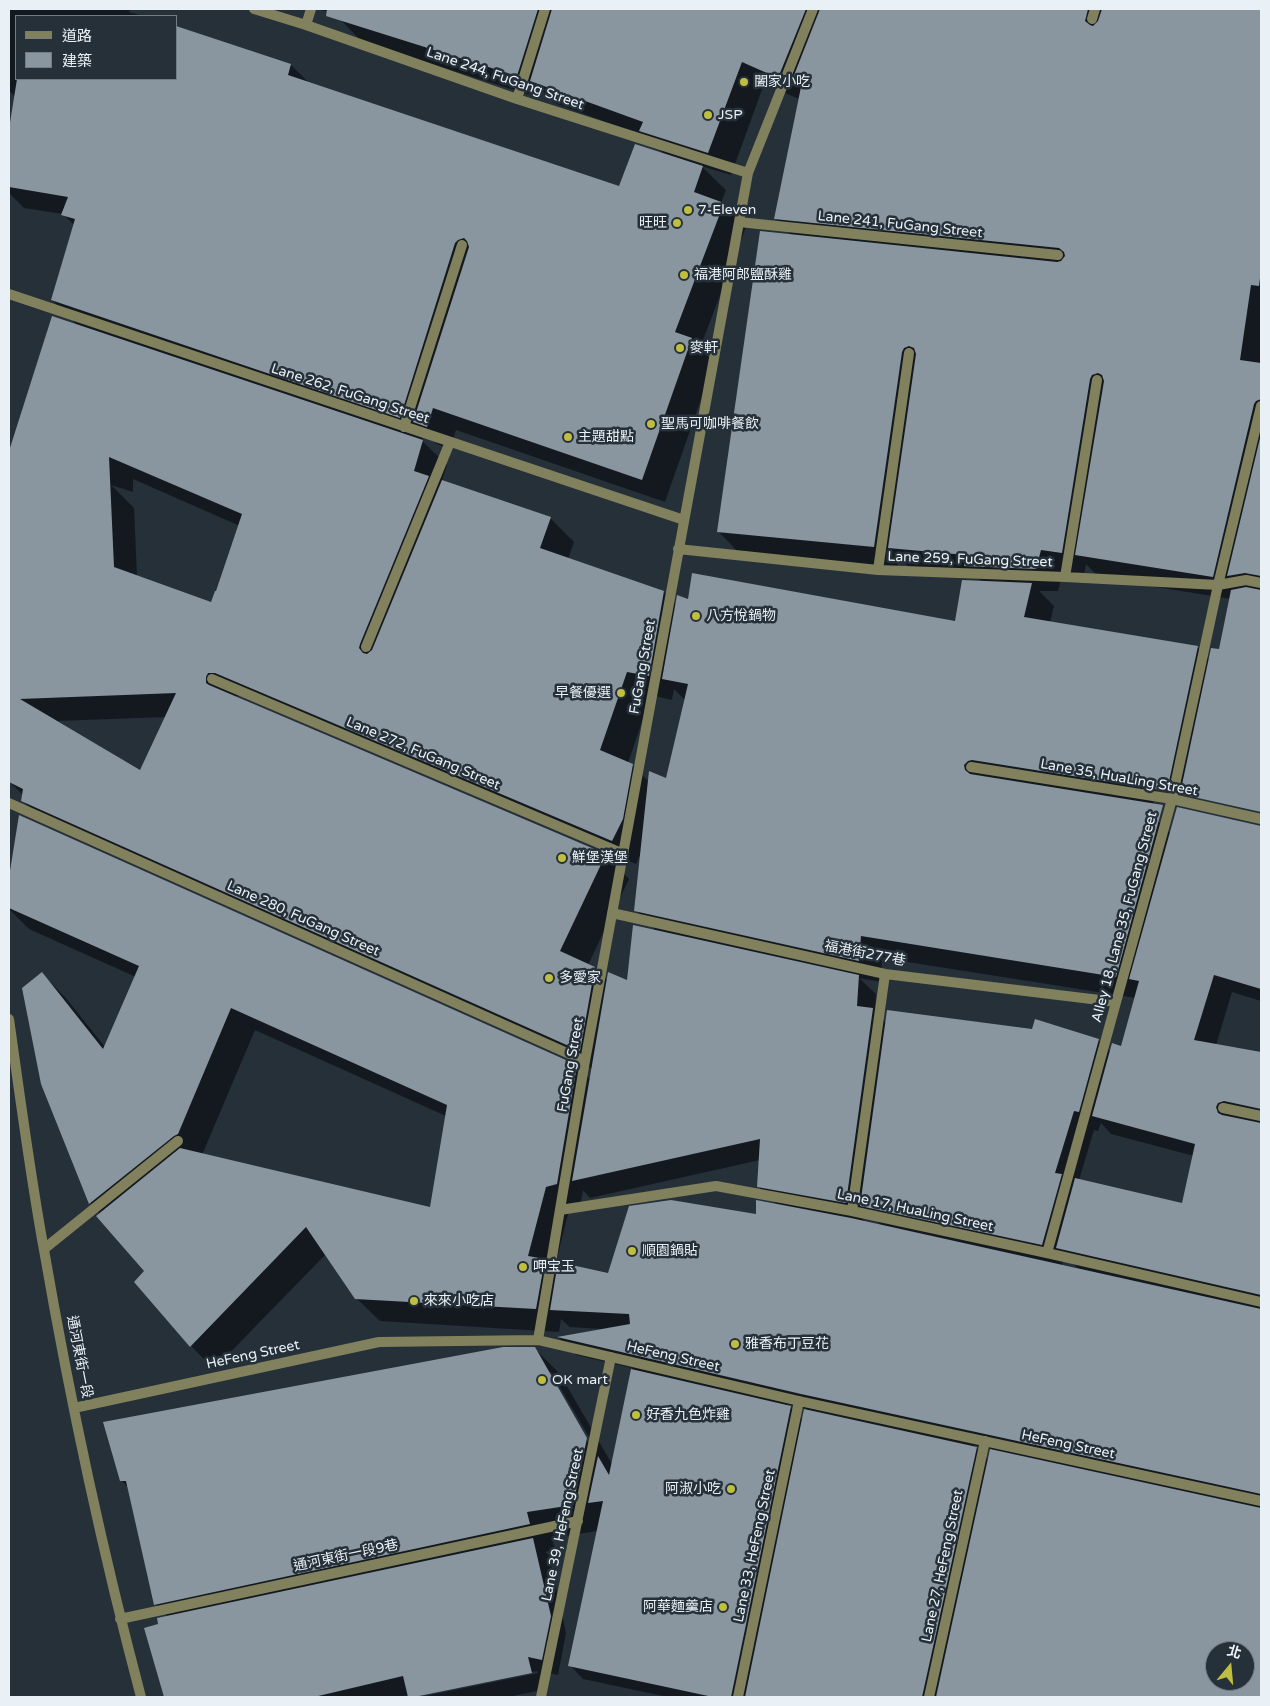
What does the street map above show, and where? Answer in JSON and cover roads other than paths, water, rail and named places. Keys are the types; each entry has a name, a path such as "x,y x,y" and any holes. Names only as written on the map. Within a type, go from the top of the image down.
{"street":[{"name":"Lane 244, FuGang Street","path":"254,9 306,25 517,99 748,173"},
{"path":"306,25 311,9"},
{"path":"517,99 545,9"},
{"name":"FuGang Street","path":"538,1340 585,1061 748,173 813,9"},
{"name":"Lane 241, FuGang Street","path":"739,222 1058,255"},
{"path":"404,427 462,245"},
{"name":"Lane 262, FuGang Street","path":"9,294 684,520"},
{"path":"878,570 909,353"},
{"path":"1066,577 1097,380"},
{"name":"Alley 18, Lane 35, FuGang Street","path":"1047,1253 1172,800 1218,585 1261,406"},
{"path":"366,648 450,442"},
{"name":"Lane 259, FuGang Street","path":"678,549 878,570 1218,585 1246,580 1261,583"},
{"name":"Lane 272, FuGang Street","path":"212,679 624,854"},
{"name":"Lane 35, HuaLing Street","path":"971,767 1172,800 1261,819"},
{"name":"Lane 280, FuGang Street","path":"9,803 585,1061"},
{"name":"福港街277巷","path":"612,913 886,974 1116,1002"},
{"path":"852,1212 886,974"},
{"name":"通河東街一段","path":"9,1019 44,1249 74,1408 120,1619 141,1697"},
{"path":"1223,1108 1261,1116"},
{"path":"44,1249 178,1141"},
{"name":"Lane 17, HuaLing Street","path":"560,1210 716,1186 1047,1253 1261,1302"},
{"name":"HeFeng Street","path":"74,1408 379,1342 538,1340 799,1401 1261,1501"},
{"name":"Lane 39, HeFeng Street","path":"541,1697 611,1357"},
{"name":"Lane 33, HeFeng Street","path":"738,1697 799,1401"},
{"name":"Lane 27, HeFeng Street","path":"929,1697 985,1441"},
{"name":"通河東街一段9巷","path":"120,1619 578,1520"}],"place":[{"name":"闔家小吃","path":"744,82"},
{"name":"JSP","path":"708,115"},
{"name":"7-Eleven","path":"688,210"},
{"name":"旺旺","path":"677,223"},
{"name":"福港阿郎鹽酥雞","path":"684,275"},
{"name":"麥軒","path":"680,348"},
{"name":"聖馬可咖啡餐飲","path":"651,424"},
{"name":"主題甜點","path":"568,437"},
{"name":"八方悅鍋物","path":"696,616"},
{"name":"早餐優選","path":"621,693"},
{"name":"鮮堡漢堡","path":"562,858"},
{"name":"多愛家","path":"549,978"},
{"name":"順園鍋貼","path":"632,1251"},
{"name":"呷宝玉","path":"523,1267"},
{"name":"來來小吃店","path":"414,1301"},
{"name":"雅香布丁豆花","path":"735,1344"},
{"name":"OK mart","path":"542,1380"},
{"name":"好香九色炸雞","path":"636,1415"},
{"name":"阿淑小吃","path":"731,1489"},
{"name":"阿華麵羹店","path":"723,1607"}]}
